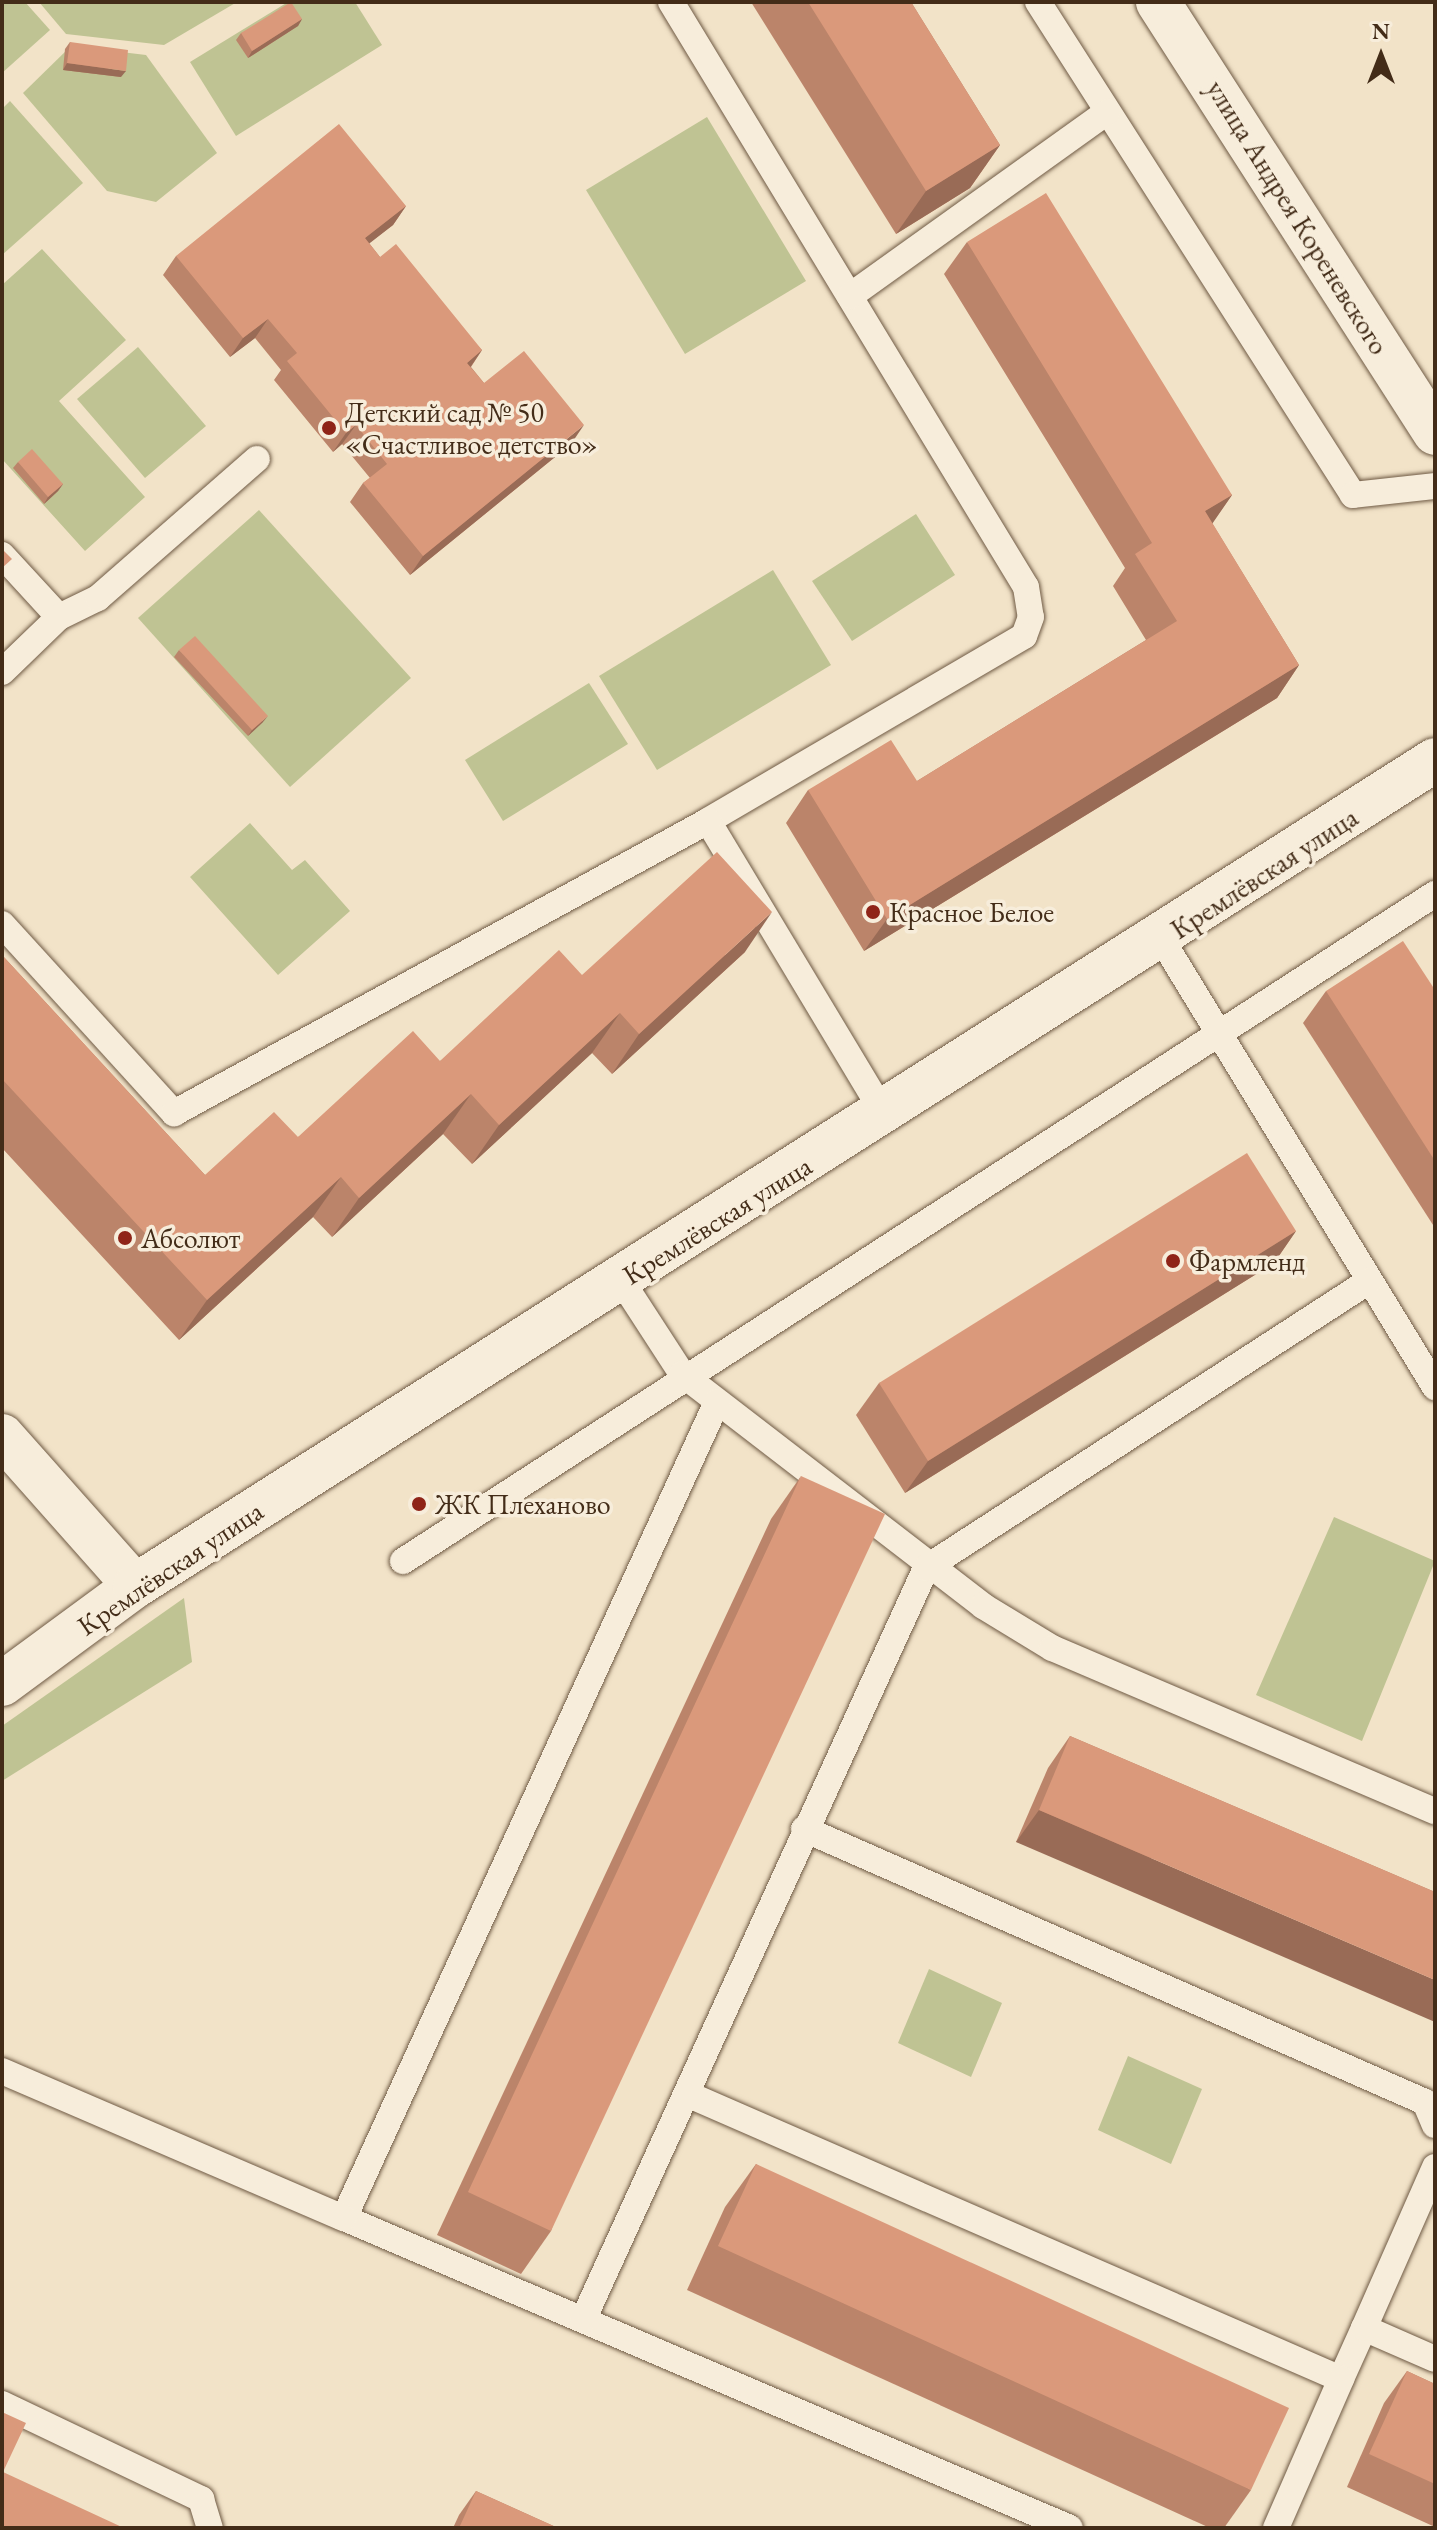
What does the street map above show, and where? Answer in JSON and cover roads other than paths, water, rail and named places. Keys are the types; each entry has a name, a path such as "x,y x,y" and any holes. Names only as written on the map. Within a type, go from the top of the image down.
{"street":[{"name":"улица Андрея Кореневского","path":"1158,2 1435,433"},
{"name":"Кремлёвская улица","path":"2,1684 135,1586 1162,940 1435,760"},
{"path":"2,1436 135,1586"}],"lane":[{"path":"2,924 174,1113 708,821 1024,636 1031,617 1026,587 671,2"},
{"path":"1038,2 1353,495 1435,486"},
{"path":"850,296 1107,112"},
{"path":"2,672 59,617 98,598 257,459"},
{"path":"2,555 59,617"},
{"path":"708,821 884,1114"},
{"path":"403,1561 682,1374 1218,1029 1435,894"},
{"path":"1162,940 1435,1387"},
{"path":"621,1280 682,1374 926,1568 1052,1648 1435,1811"},
{"path":"583,2320 804,1829 926,1568 1369,1281"},
{"path":"344,2218 717,1402"},
{"path":"804,1829 1425,2102 1435,2125"},
{"path":"2,2071 1070,2528"},
{"path":"687,2094 1341,2379"},
{"path":"1276,2528 1435,2167"},
{"path":"1364,2328 1435,2359"},
{"path":"2,2404 201,2499 210,2528"}],"place":[{"name":"Детский сад № 50 «Счастливое детство»","path":"329,428"},
{"name":"Красное Белое","path":"873,912"},
{"name":"Абсолют","path":"125,1238"},
{"name":"Фармленд","path":"1173,1261"},
{"name":"ЖК Плеханово","path":"419,1504"}]}
